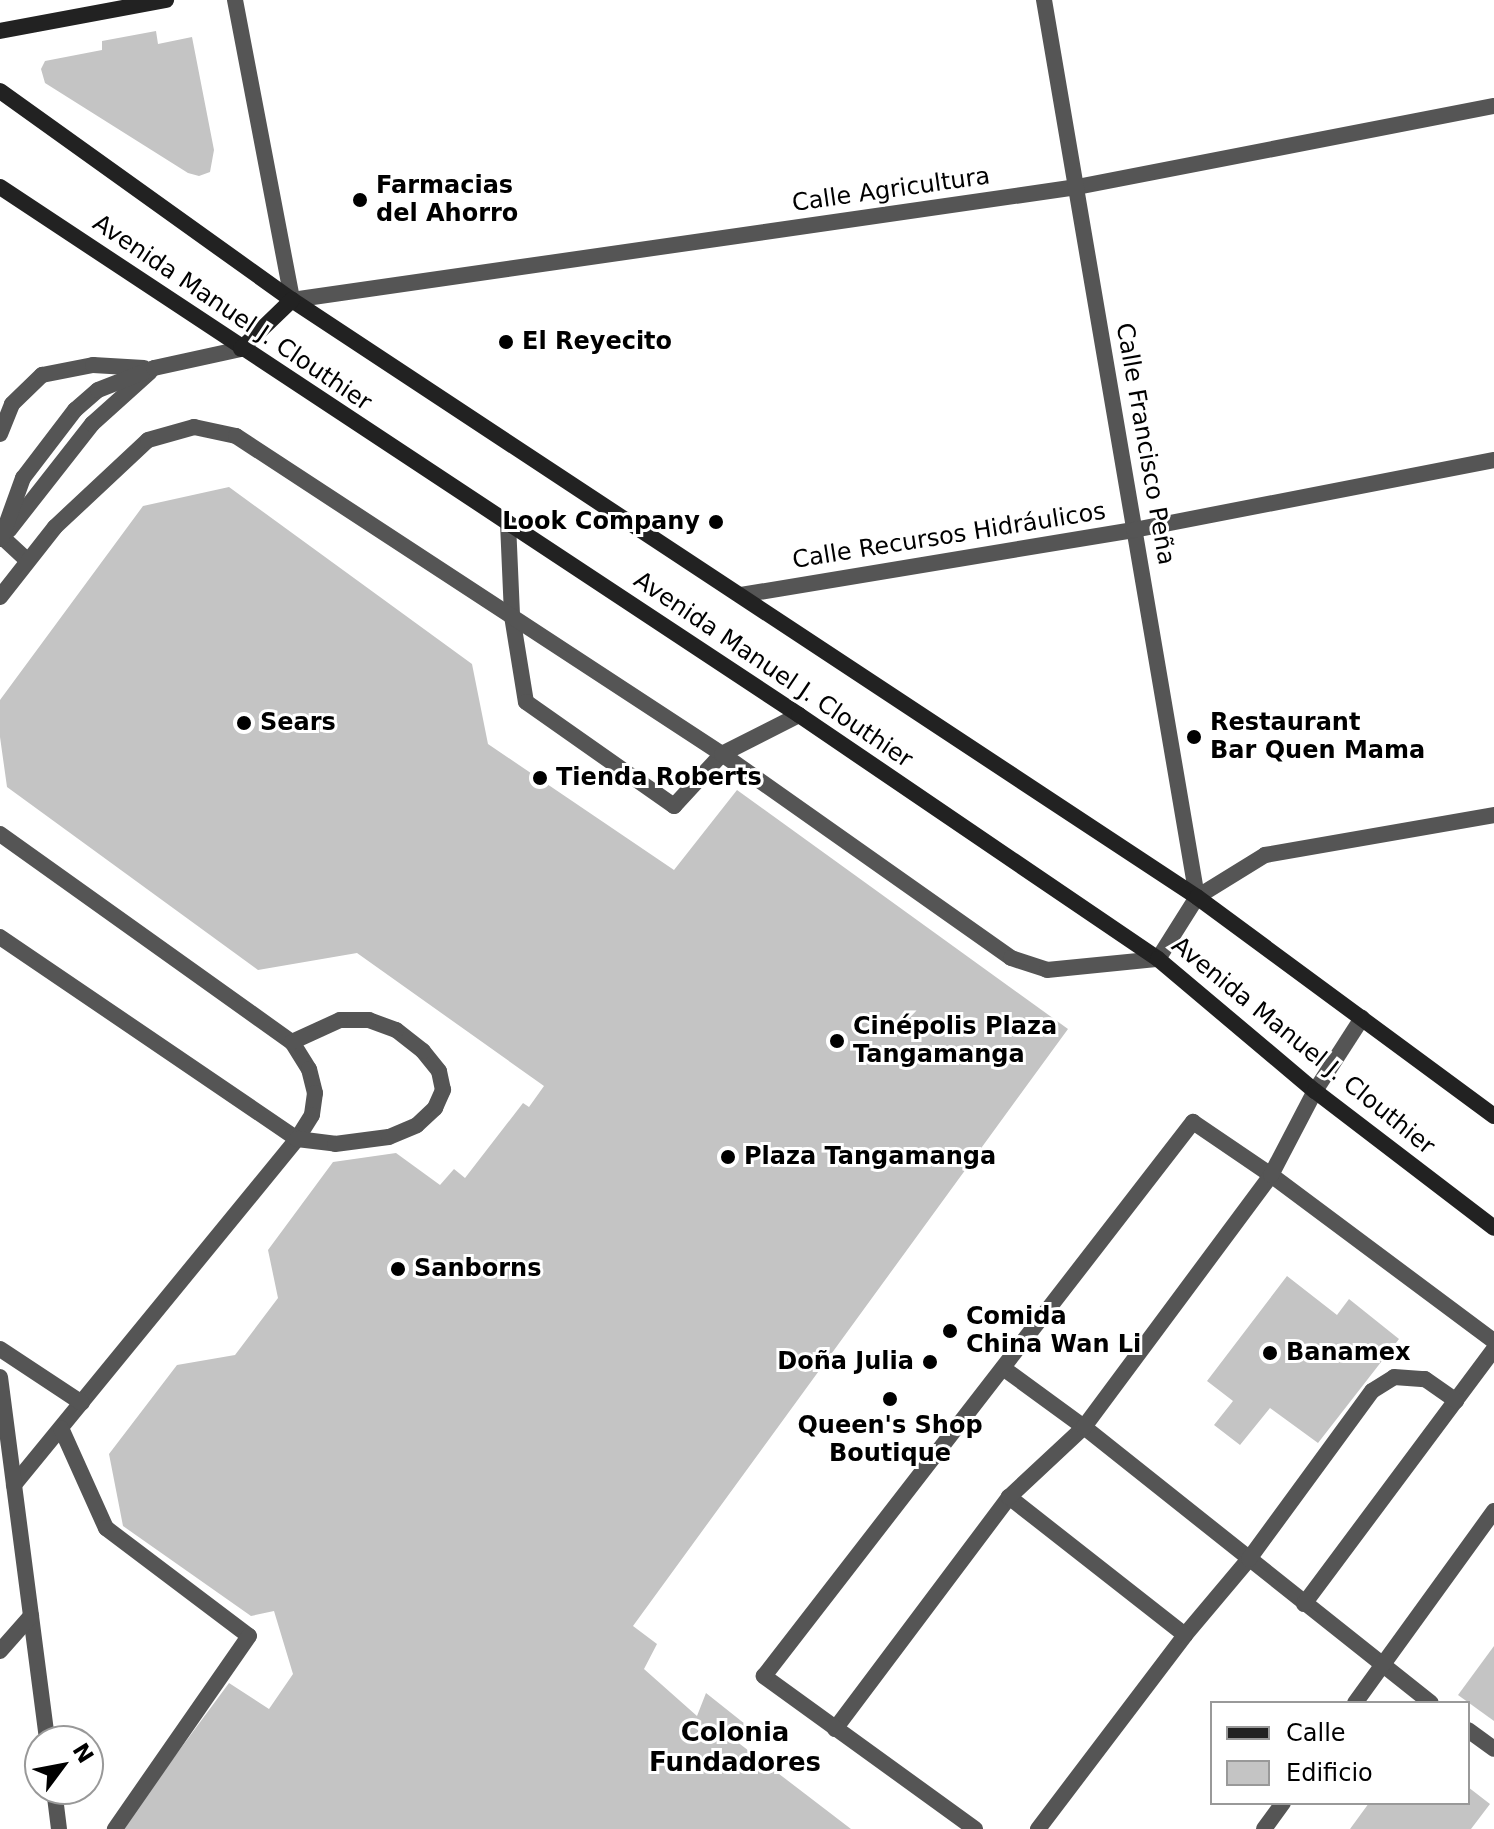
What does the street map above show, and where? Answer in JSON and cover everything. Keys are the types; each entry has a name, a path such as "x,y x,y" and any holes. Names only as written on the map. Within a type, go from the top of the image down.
{"main road":[{"path":"0,31 166,0"},
{"name":"Avenida Manuel J. Clouthier","path":"0,91 292,300 1197,897 1494,1116"},
{"name":"Avenida Manuel J. Clouthier","path":"0,187 799,715 1158,959 1315,1091 1494,1228"},
{"path":"241,349 292,300"}],"street":[{"path":"235,0 292,300"},
{"name":"Calle Francisco Peña","path":"1044,0 1197,897"},
{"name":"Calle Agricultura","path":"292,300 1077,187 1494,106"},
{"path":"0,433 12,404 42,375 93,365 154,368 241,349"},
{"path":"28,561 0,538 92,424 154,368"},
{"path":"0,597 55,527 148,440 194,427 236,436 722,754 1011,958 1047,970 1158,959 1197,897 1265,855 1494,815"},
{"name":"Calle Recursos Hidráulicos","path":"741,595 1134,530 1494,460"},
{"path":"508,523 512,616 526,702 674,806 722,754 799,715"},
{"path":"0,834 292,1042 309,1069 315,1093 312,1115 297,1139 14,1485"},
{"path":"0,937 297,1139 335,1144 389,1137 417,1125 435,1108 443,1090 439,1071 423,1051 396,1030 369,1020 340,1020 292,1042"},
{"path":"835,1729 1009,1497 1084,1427 1271,1175 1315,1091 1362,1018"},
{"path":"975,1829 764,1676 1193,1122 1271,1175 1494,1341"},
{"path":"0,1349 82,1403"},
{"path":"1304,1604 1494,1349"},
{"path":"1003,1368 1084,1427 1428,1701"},
{"path":"0,1377 45,1725"},
{"path":"1038,1829 1185,1635 1249,1559 1372,1391 1394,1377 1425,1379 1456,1401"},
{"path":"61,1428 106,1528 249,1636 115,1829"},
{"path":"1009,1497 1185,1635"},
{"path":"1356,1701 1494,1511"},
{"path":"0,1651 31,1616"},
{"path":"1470,1731 1494,1749"},
{"path":"56,1805 59,1829"},
{"path":"1264,1829 1282,1805"}],"building":[{"path":"156,31 158,44 192,37 214,150 210,172 199,176 188,173 45,83 41,69 45,61 102,50 102,41"},
{"name":"Plaza Tangamanga","path":"229,487 472,664 488,744 674,870 737,790 1068,1029 633,1626 657,1644 644,1669 697,1716 706,1693 745,1724 736,1741 851,1829 121,1829 229,1683 269,1709 293,1674 274,1611 251,1616 123,1526 109,1454 177,1365 235,1355 278,1298 268,1250 333,1162 396,1153 440,1185 454,1169 465,1178 523,1103 529,1107 544,1086 357,953 258,970 7,787 0,737 0,700 143,506"},
{"path":"1287,1276 1337,1315 1349,1299 1399,1339 1318,1443 1270,1408 1240,1445 1214,1425 1233,1401 1207,1381"},
{"path":"1494,1646 1494,1721 1458,1695"},
{"path":"1470,1789 1490,1804 1471,1829 1350,1829 1368,1805 1470,1805"}],"place":[{"name":"Farmacias del Ahorro","path":"360,200"},
{"name":"El Reyecito","path":"506,342"},
{"name":"Look Company","path":"716,522"},
{"name":"Sears","path":"244,723"},
{"name":"Restaurant Bar Quen Mama","path":"1194,737"},
{"name":"Tienda Roberts","path":"540,778"},
{"name":"Cinépolis Plaza Tangamanga","path":"837,1041"},
{"name":"Plaza Tangamanga","path":"728,1157"},
{"name":"Sanborns","path":"398,1269"},
{"name":"Comida China Wan Li","path":"950,1331"},
{"name":"Banamex","path":"1270,1353"},
{"name":"Doña Julia","path":"930,1362"},
{"name":"Queen's Shop Boutique","path":"890,1399"}],"district":[{"name":"Colonia Fundadores","path":"735,1748"}]}
